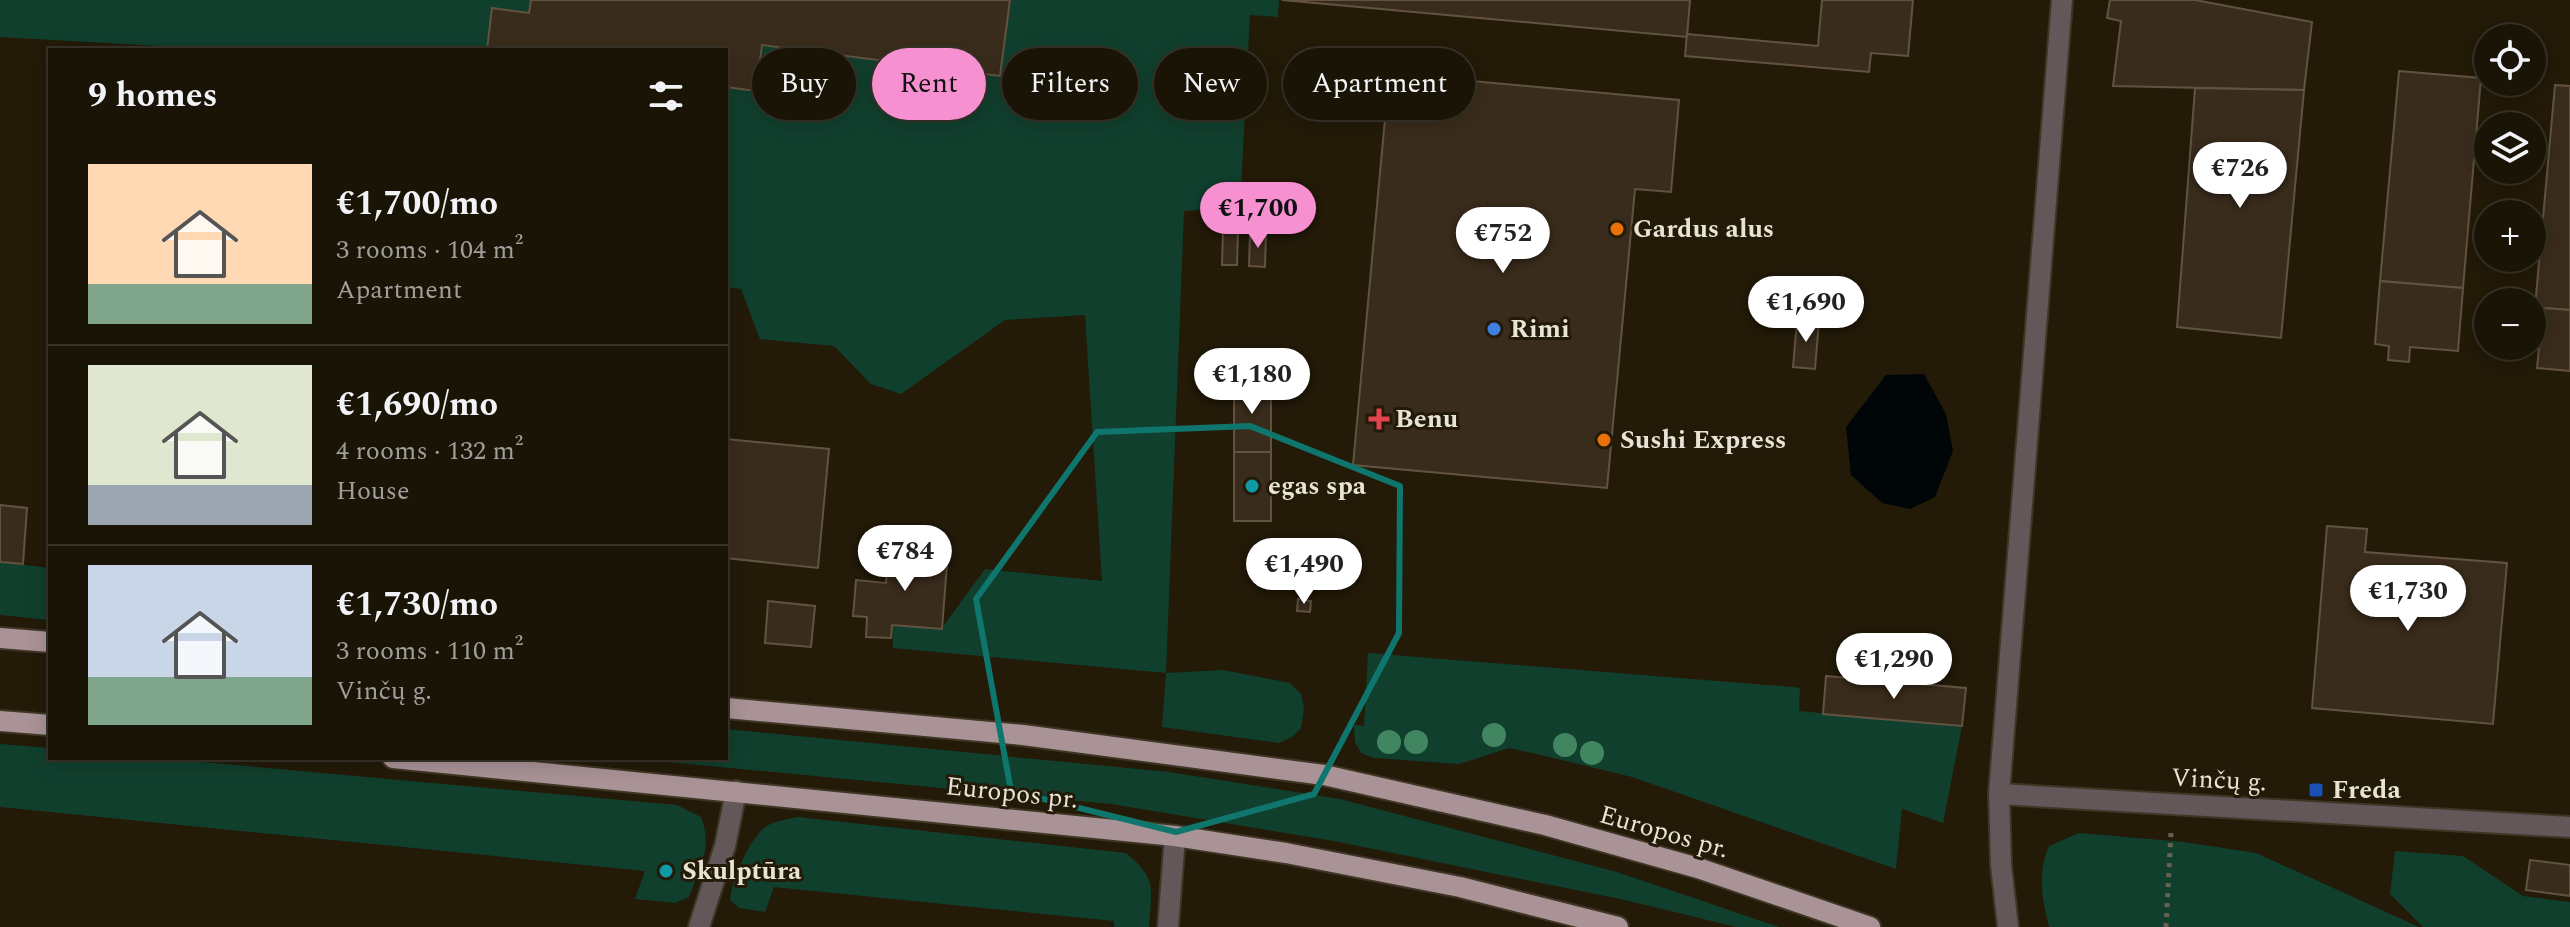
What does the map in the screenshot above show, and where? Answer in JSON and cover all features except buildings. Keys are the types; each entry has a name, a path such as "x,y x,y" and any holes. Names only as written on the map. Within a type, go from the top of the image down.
{"main road":[{"path":"0,638 48,642"},
{"name":"Europos pr.","path":"728,708 1023,735 1324,775 1545,825 1698,868 1870,927"},
{"path":"0,721 48,725"},
{"name":"Europos pr.","path":"414,760 1175,836 1286,853 1460,887 1618,927"}],"street":[{"path":"2008,927 2001,865 1999,794 2062,0"},
{"path":"699,927 725,846 736,791"},
{"name":"Vinčų g.","path":"1999,794 2570,827"},
{"path":"1168,927 1175,836"}],"path":[{"path":"2166,927 2172,804"}],"highlighted area":[{"path":"1250,426 1400,486 1399,633 1314,794 1176,832 1011,791 976,599 1097,432"}],"green space":[{"path":"0,0 531,0 529,13 493,9 487,48 195,48 0,37"},
{"path":"1010,0 1279,0 1278,17 1250,15 1248,48 1154,48 1154,120 1245,120 1240,208 1184,211 1166,673 893,648 892,625 942,628 985,569 1102,581 1085,315 1005,320 901,394 871,384 834,346 760,339 741,289 728,287 728,87 752,91 752,120 856,120 856,57 872,59 872,120 986,120 986,74 999,76 1002,55 1002,120 1138,120 1138,48 1003,48"},
{"path":"0,562 48,568 48,620 0,615"},
{"path":"1368,653 1793,687 1800,688 1799,711 1962,726 1943,823 1902,809 1896,869 1632,777 1509,748 1459,764 1374,758 1361,753 1355,742 1354,725 1364,726"},
{"path":"1223,670 1290,683 1301,694 1304,708 1301,728 1279,743 1162,727 1166,673"},
{"path":"728,729 1169,772 1340,799 1617,872 1779,927 1736,927 1625,900 1334,841 1111,804 646,760 728,760"},
{"path":"0,744 48,748 48,760 180,760 677,805 701,817 706,839 701,867 689,897 675,903 635,899 645,871 0,807"},
{"path":"798,817 1126,853 1148,878 1151,894 1149,927 1114,927 1114,921 774,887 765,912 739,908 730,900 731,892 751,844 769,825"},
{"path":"2079,833 2184,842 2256,853 2419,927 2049,927 2042,886 2045,857 2049,846"},
{"path":"2395,851 2463,856 2523,896 2570,902 2570,927 2423,927 2390,894"}],"shaded area":[{"path":"1924,374 1946,414 1953,451 1935,497 1910,509 1882,503 1851,475 1846,427 1886,375"}],"place":[{"name":"Gardus alus","path":"1617,229"},
{"name":"Rimi","path":"1494,329"},
{"name":"Benu","path":"1379,419"},
{"name":"Sushi Express","path":"1604,440"},
{"name":"egas spa","path":"1252,486"},
{"name":"Freda","path":"2316,790"},
{"name":"Skulptūra","path":"666,871"}]}
